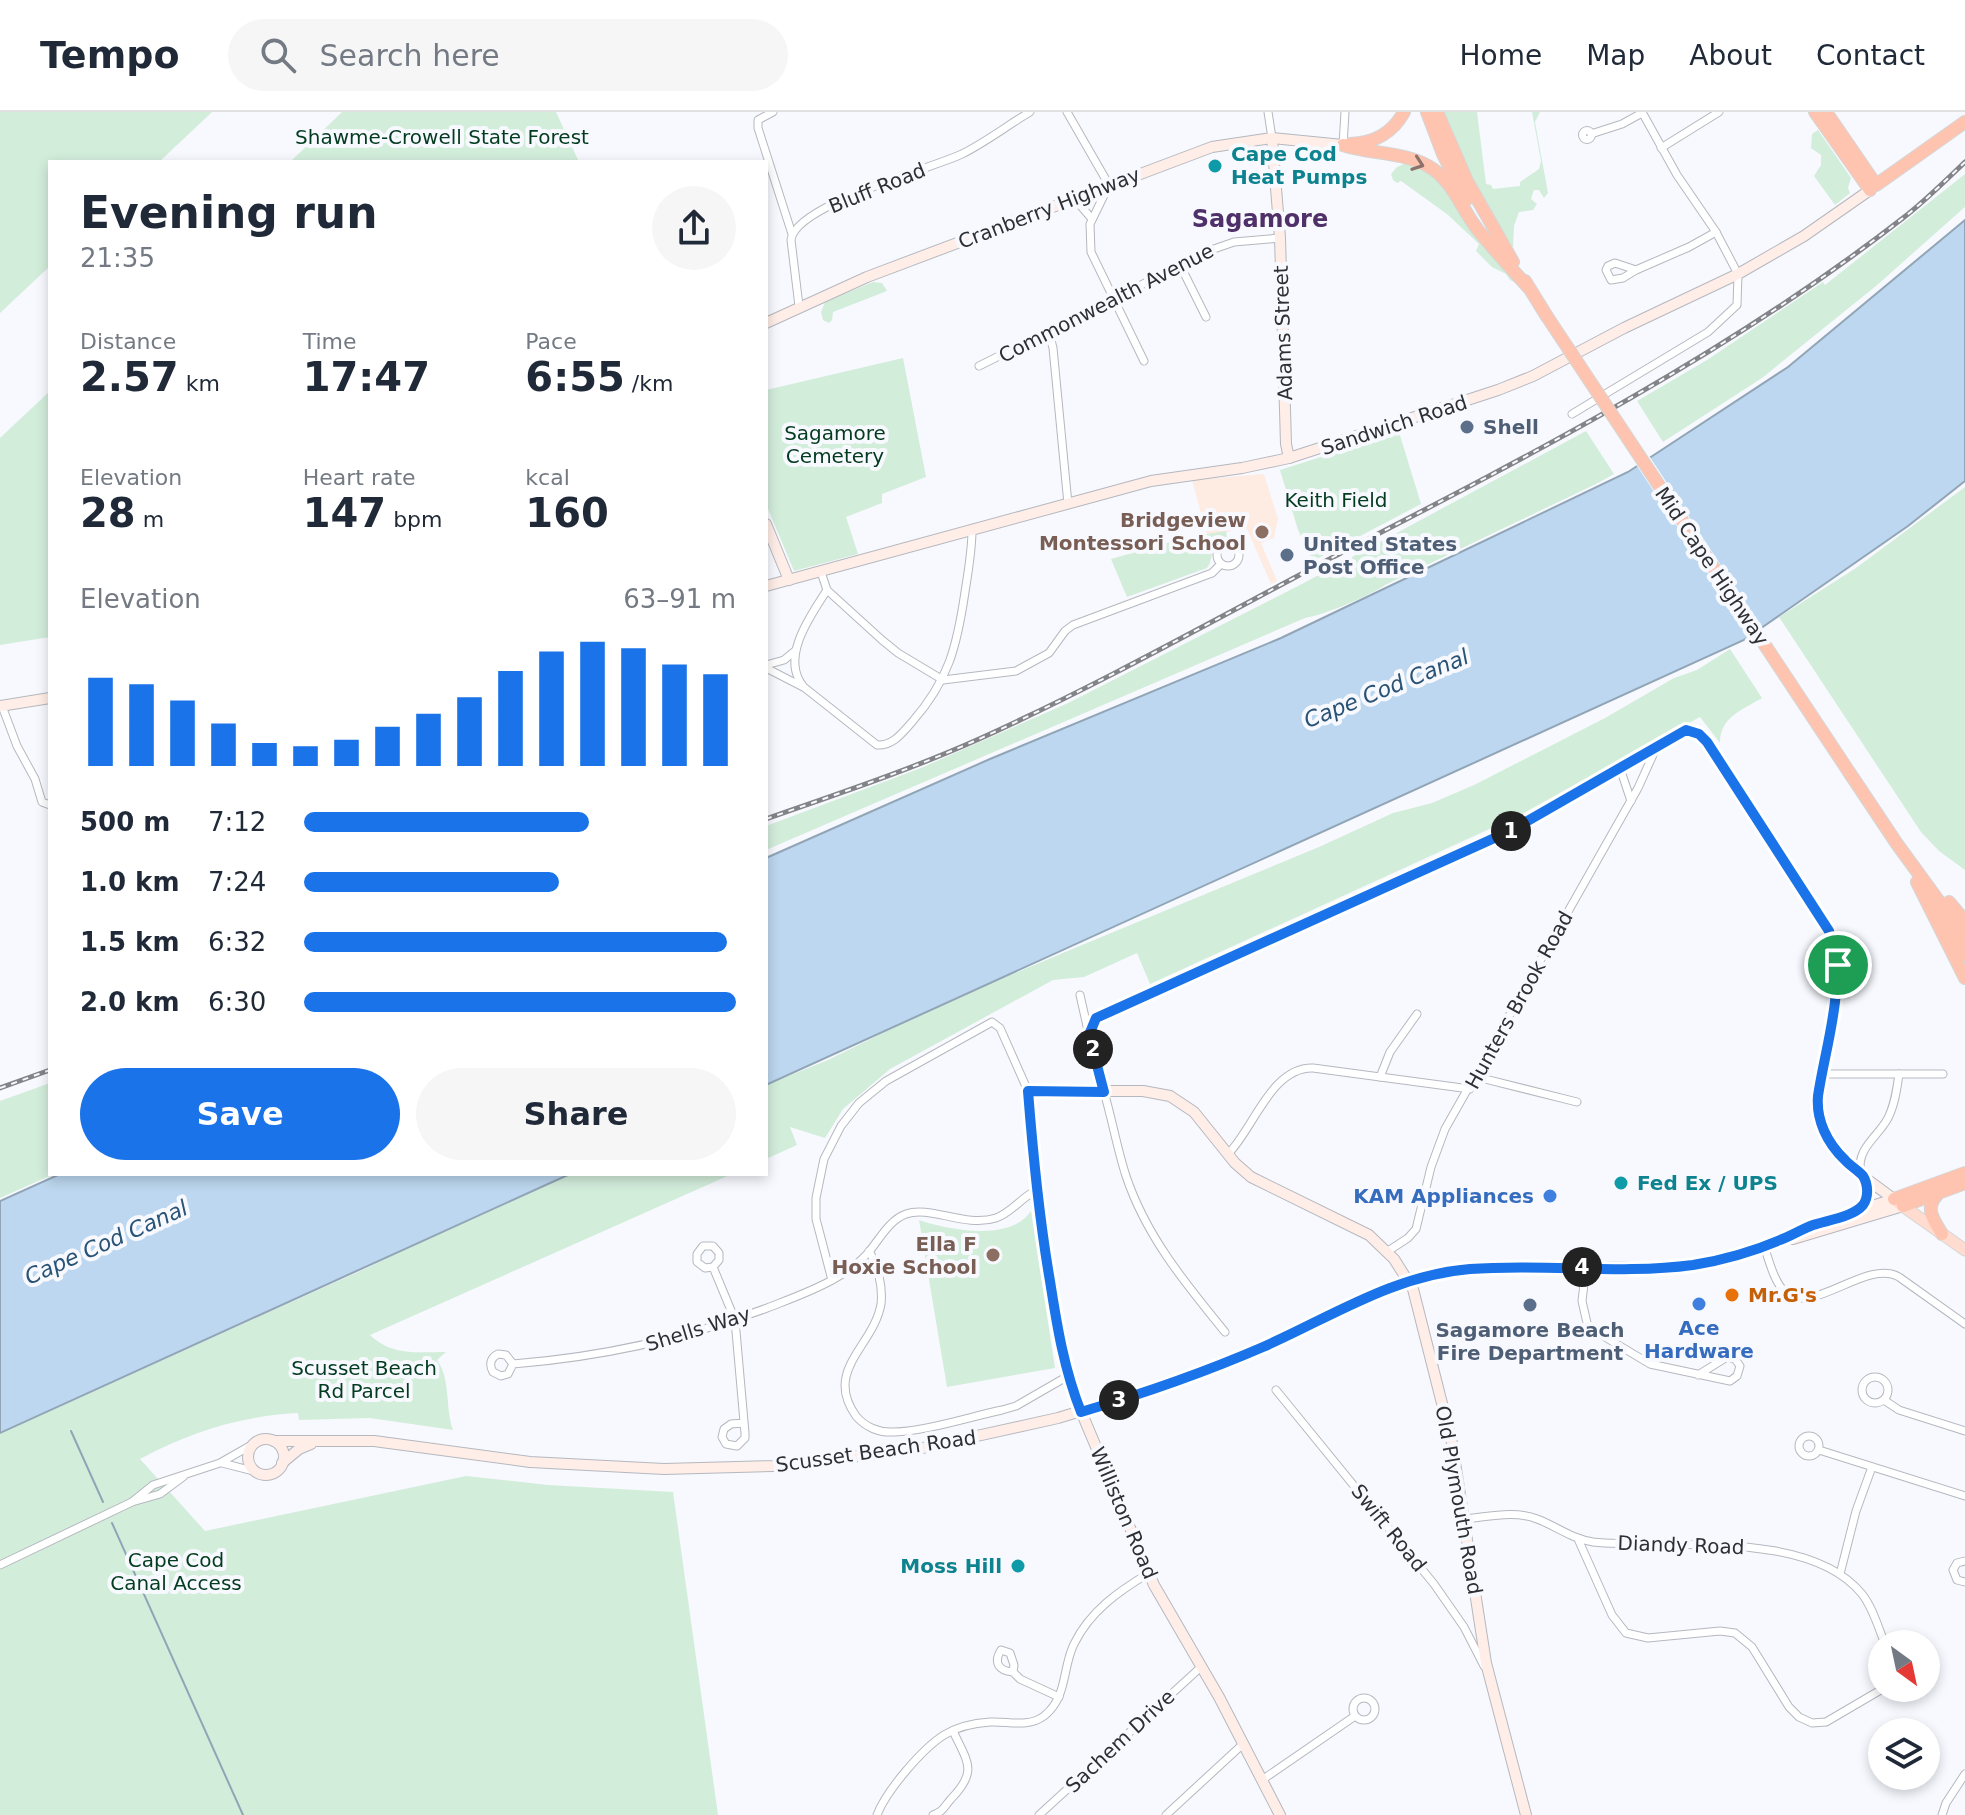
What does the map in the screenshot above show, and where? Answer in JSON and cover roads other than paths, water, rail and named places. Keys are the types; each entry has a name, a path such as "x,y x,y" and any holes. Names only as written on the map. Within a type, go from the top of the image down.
{"highway":[{"path":"1343,145 1377,139 1390,130 1404,112"},
{"name":"Mid Cape Highway","path":"1427,112 1443,154 1471,207 1528,287"},
{"name":"Mid Cape Highway","path":"1437,112 1472,192 1528,287 1897,844"},
{"path":"1815,112 1873,188"},
{"path":"1826,112 1863,164 1873,188"},
{"name":"Sandwich Road","path":"1873,188 1965,122"},
{"path":"1343,145 1416,161 1433,169 1449,186 1477,229 1528,287"},
{"path":"1863,164 1881,169 1902,167"},
{"path":"1897,844 1965,978"},
{"path":"1897,844 1965,921"},
{"path":"1897,844 1965,937"},
{"path":"1917,882 1965,955"},
{"path":"1899,1203 1965,1173"},
{"path":"1899,1203 1939,1194 1965,1183"},
{"path":"1939,1194 1931,1202 1930,1211 1942,1234"}],"main road":[{"name":"Cranberry Highway","path":"768,322 867,277 1212,147 1272,138 1343,145"},
{"name":"Adams Street","path":"1272,138 1280,238 1286,444 1289,458"},
{"name":"Sandwich Road","path":"768,585 1168,478 1289,458 1517,383 1738,274 1804,236 1873,188"},
{"path":"768,529 789,580"},
{"path":"1,706 48,698"},
{"path":"1104,1092 1089,1035 1092,1022 1102,1014 1510,831 1681,731 1691,730 1701,735 1825,923 1836,950 1838,973 1817,1104 1823,1128 1836,1152 1863,1176 1965,1250"},
{"name":"Old Plymouth Road","path":"1028,1091 1153,1092 1179,1100 1194,1112 1242,1170 1261,1183 1354,1225 1388,1251 1408,1280 1416,1295 1447,1420 1488,1675 1526,1815"},
{"name":"Williston Road","path":"1028,1091 1035,1191 1068,1376 1149,1573 1243,1744 1276,1812"},
{"path":"1855,1211 1867,1194 1863,1176"},
{"path":"1783,1239 1855,1211 1899,1203"},
{"path":"1783,1239 1805,1236 1899,1203"},
{"name":"Scusset Beach Road","path":"255,1443 264,1439 374,1441 517,1461 591,1467 725,1469 798,1464 918,1449 1081,1412 1206,1370 1408,1280 1445,1271 1685,1266 1729,1258 1783,1239"},
{"path":"274,1441 281,1448 282,1463"},
{"path":"255,1443 248,1458 257,1472 272,1474 299,1449 316,1442"}],"street":[{"path":"766,160 758,120 773,112"},
{"name":"Bluff Road","path":"792,234 806,219 821,210 867,189 962,154 1030,112"},
{"path":"1067,112 1109,185 1092,219 1089,231 1091,252 1144,361"},
{"name":"Adams Street","path":"1268,112 1272,138"},
{"path":"1343,145 1345,112"},
{"path":"1572,414 1708,332 1737,305 1738,274 1716,232 1661,148 1642,112 1622,124 1591,134"},
{"path":"1661,148 1719,112"},
{"path":"769,175 792,234 795,291 799,306"},
{"path":"1074,198 1092,219"},
{"path":"1636,270 1716,232"},
{"name":"Commonwealth Avenue","path":"979,366 1226,244 1280,238"},
{"path":"1180,265 1206,317"},
{"path":"1049,333 1068,504"},
{"path":"768,667 805,688 877,745 884,745 901,734 943,680 959,632 972,530"},
{"path":"821,572 827,590 898,653 943,680 1016,671 1049,653 1073,625 1212,573 1221,564"},
{"path":"768,665 784,660 795,651 827,590"},
{"path":"795,651 795,672 805,688"},
{"path":"1,706 17,746 43,789 42,802 48,804"},
{"name":"Hunters Brook Road","path":"1388,1251 1416,1229 1441,1139 1631,801 1657,746"},
{"path":"1620,768 1631,801"},
{"path":"1080,995 1089,1035"},
{"path":"1380,1077 1390,1052 1417,1014"},
{"path":"832,1280 816,1219 816,1198 824,1159 841,1126 859,1103 886,1081 988,1023 995,1023 1000,1028 1028,1091"},
{"path":"1228,1154 1277,1085 1290,1073 1313,1068 1470,1089"},
{"path":"1821,1074 1943,1074"},
{"path":"1863,1176 1859,1164 1864,1150 1889,1117 1899,1074"},
{"path":"1477,1077 1577,1102"},
{"path":"1104,1092 1122,1165 1146,1224 1170,1263 1225,1332"},
{"name":"Shells Way","path":"513,1364 607,1354 673,1339 735,1320 832,1280 856,1265 893,1223 907,1214 921,1212 957,1220 988,1220 1004,1215 1035,1191"},
{"path":"1764,1246 1781,1286 1794,1297 1815,1296 1876,1273 1888,1272 1965,1324"},
{"path":"869,1251 878,1271 880,1308 847,1371 845,1385 850,1406 862,1422 879,1431 900,1432 1002,1410 1016,1406 1068,1376"},
{"path":"713,1267 735,1320 744,1423"},
{"path":"1586,1267 1582,1301 1590,1328 1650,1364 1698,1375 1730,1381 1737,1376 1740,1366 1735,1359 1727,1357 1698,1375"},
{"name":"Swift Road","path":"1276,1390 1446,1599 1488,1675"},
{"path":"1884,1400 1899,1410 1965,1431"},
{"name":"Scusset Beach Road","path":"0,1565 132,1502 160,1494 183,1477 220,1463 255,1443"},
{"path":"1819,1450 1965,1496"},
{"path":"220,1463 257,1472"},
{"path":"1840,1574 1856,1511 1872,1467"},
{"name":"Diandy Road","path":"1464,1519 1522,1515 1578,1539 1751,1547 1815,1563 1840,1574 1865,1599 1879,1630"},
{"name":"Diandy Road","path":"1578,1539 1612,1615 1626,1633 1648,1638 1720,1631 1735,1633 1752,1647 1789,1707 1799,1717 1812,1723 1826,1722 1868,1697"},
{"path":"1965,1561 1957,1563 1953,1570 1955,1578 1965,1582"},
{"path":"877,1815 895,1786 929,1747 953,1731 989,1722 1032,1722 1045,1715 1059,1697 1074,1644 1091,1617 1109,1600 1149,1573"},
{"name":"Sachem Drive","path":"1039,1815 1201,1667"},
{"path":"1013,1672 1020,1679 1059,1697"},
{"path":"1262,1780 1355,1716"},
{"path":"933,1815 944,1814 963,1788 968,1773 965,1757 953,1731"},
{"path":"1166,1815 1243,1744"},
{"path":"1942,1815 1965,1774"}],"water":[{"name":"Cape Cod Canal","path":"1965,220 1965,481 1908,526 1744,640 768,1084 768,857 990,759 1281,638 1628,472 1788,367"},
{"name":"Cape Cod Canal","path":"56,1176 566,1176 0,1433 0,1201"}],"waterway":[{"path":"71,1431 103,1502"},
{"path":"112,1523 243,1815"}],"railway":[{"path":"768,818 927,761 1025,718 1162,649 1559,438 1701,357 1770,313 1903,218 1965,162"},
{"path":"0,1088 48,1071"}],"place":[{"name":"Cape Cod Heat Pumps","path":"1215,166"},
{"name":"Shell","path":"1467,427"},
{"name":"Bridgeview Montessori School","path":"1262,532"},
{"name":"United States Post Office","path":"1287,555"},
{"name":"Fed Ex / UPS","path":"1621,1183"},
{"name":"KAM Appliances","path":"1550,1196"},
{"name":"Ella F Hoxie School","path":"993,1255"},
{"name":"Mr.G's","path":"1732,1295"},
{"name":"Ace Hardware","path":"1699,1304"},
{"name":"Sagamore Beach Fire Department","path":"1530,1305"},
{"name":"Moss Hill","path":"1018,1566"}],"district":[{"name":"Sagamore","path":"1260,219"}],"park label":[{"name":"Shawme-Crowell State Forest","path":"442,137"},
{"name":"Sagamore Cemetery","path":"835,444"},
{"name":"Keith Field","path":"1336,500"},
{"name":"Scusset Beach Rd Parcel","path":"364,1380"},
{"name":"Cape Cod Canal Access","path":"176,1572"}]}
